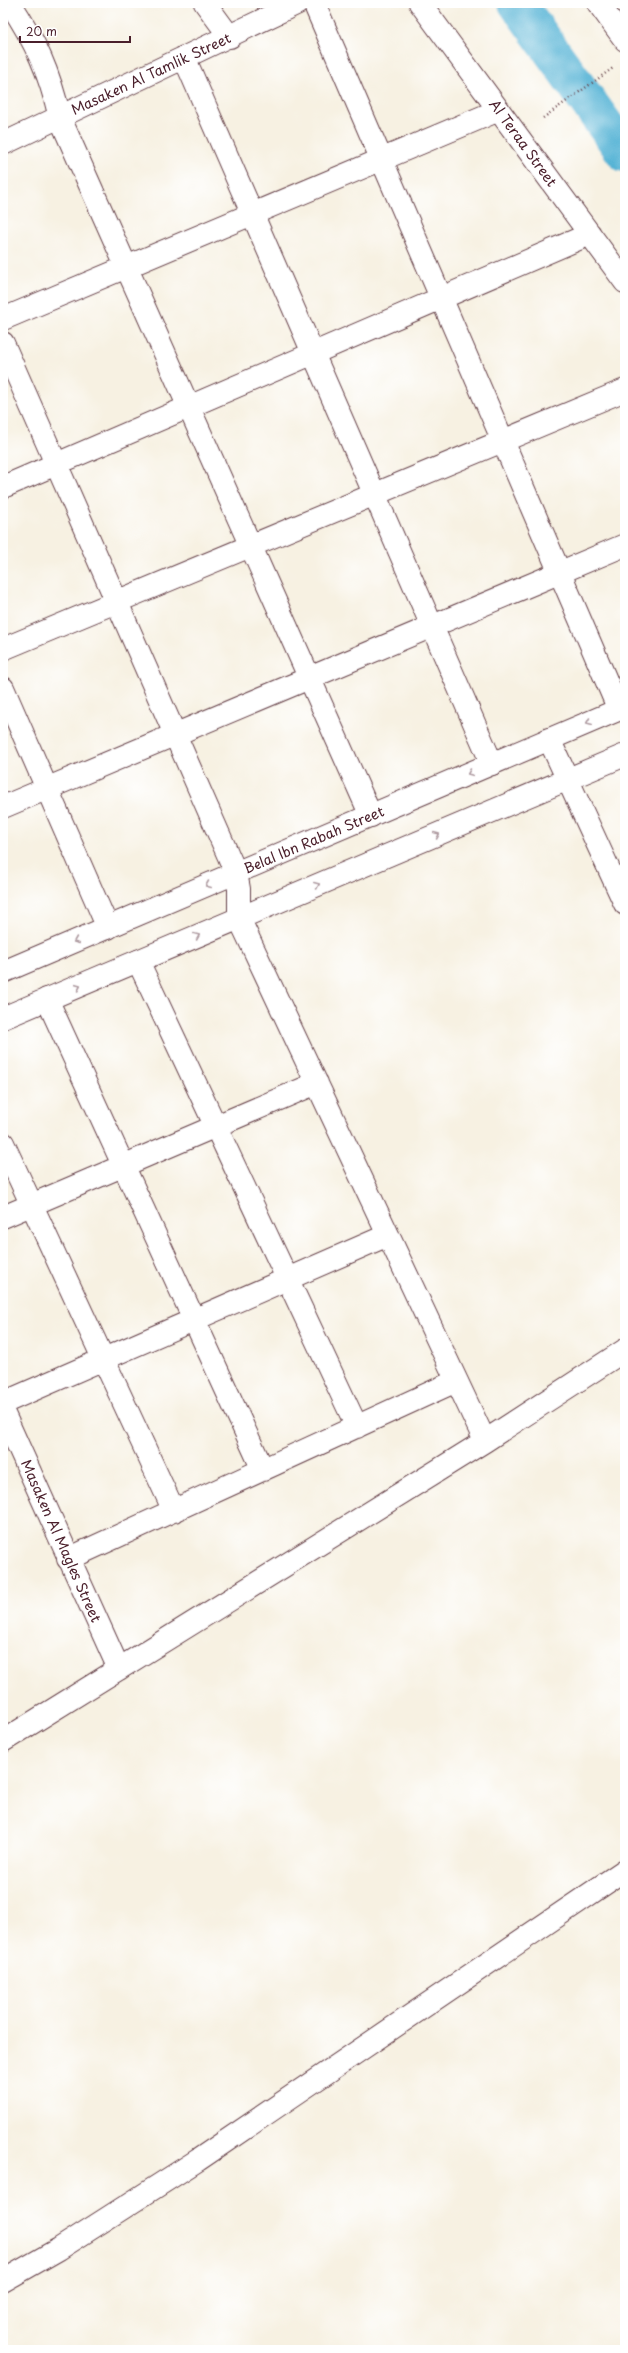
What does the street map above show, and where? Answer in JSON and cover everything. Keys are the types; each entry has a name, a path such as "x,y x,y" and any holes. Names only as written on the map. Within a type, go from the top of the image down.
{"street":[{"path":"3,6 7,3"},
{"path":"10,3 32,36 45,63 60,118 371,816"},
{"path":"205,3 230,37"},
{"name":"Masaken Al Tamlik Street","path":"3,144 60,118 184,57 230,37 298,3"},
{"path":"314,3 560,573 622,708"},
{"name":"Al Teraa Street","path":"420,3 625,282"},
{"path":"598,3 625,40"},
{"path":"184,57 312,354 492,764"},
{"path":"3,319 381,158 499,110"},
{"path":"3,487 590,234"},
{"path":"3,343 236,873 239,889 239,918 485,1441"},
{"path":"3,650 625,390"},
{"path":"3,808 625,545"},
{"path":"3,688 108,928"},
{"name":"Belal Ibn Rabah Street","path":"3,972 622,708"},
{"path":"549,740 625,904"},
{"path":"3,1018 625,755"},
{"path":"138,961 356,1427"},
{"path":"47,999 263,1470"},
{"path":"3,1217 317,1083"},
{"path":"3,1143 174,1510"},
{"path":"3,1402 388,1236"},
{"path":"3,1742 485,1441 625,1350"},
{"path":"68,1559 456,1381"},
{"name":"Masaken Al Magles Street","path":"3,1412 68,1559 119,1669"},
{"path":"3,2281 59,2249 198,2160 625,1870"}],"path":[{"path":"518,136 619,64"}],"waterway":[{"path":"517,3 625,153"}]}
